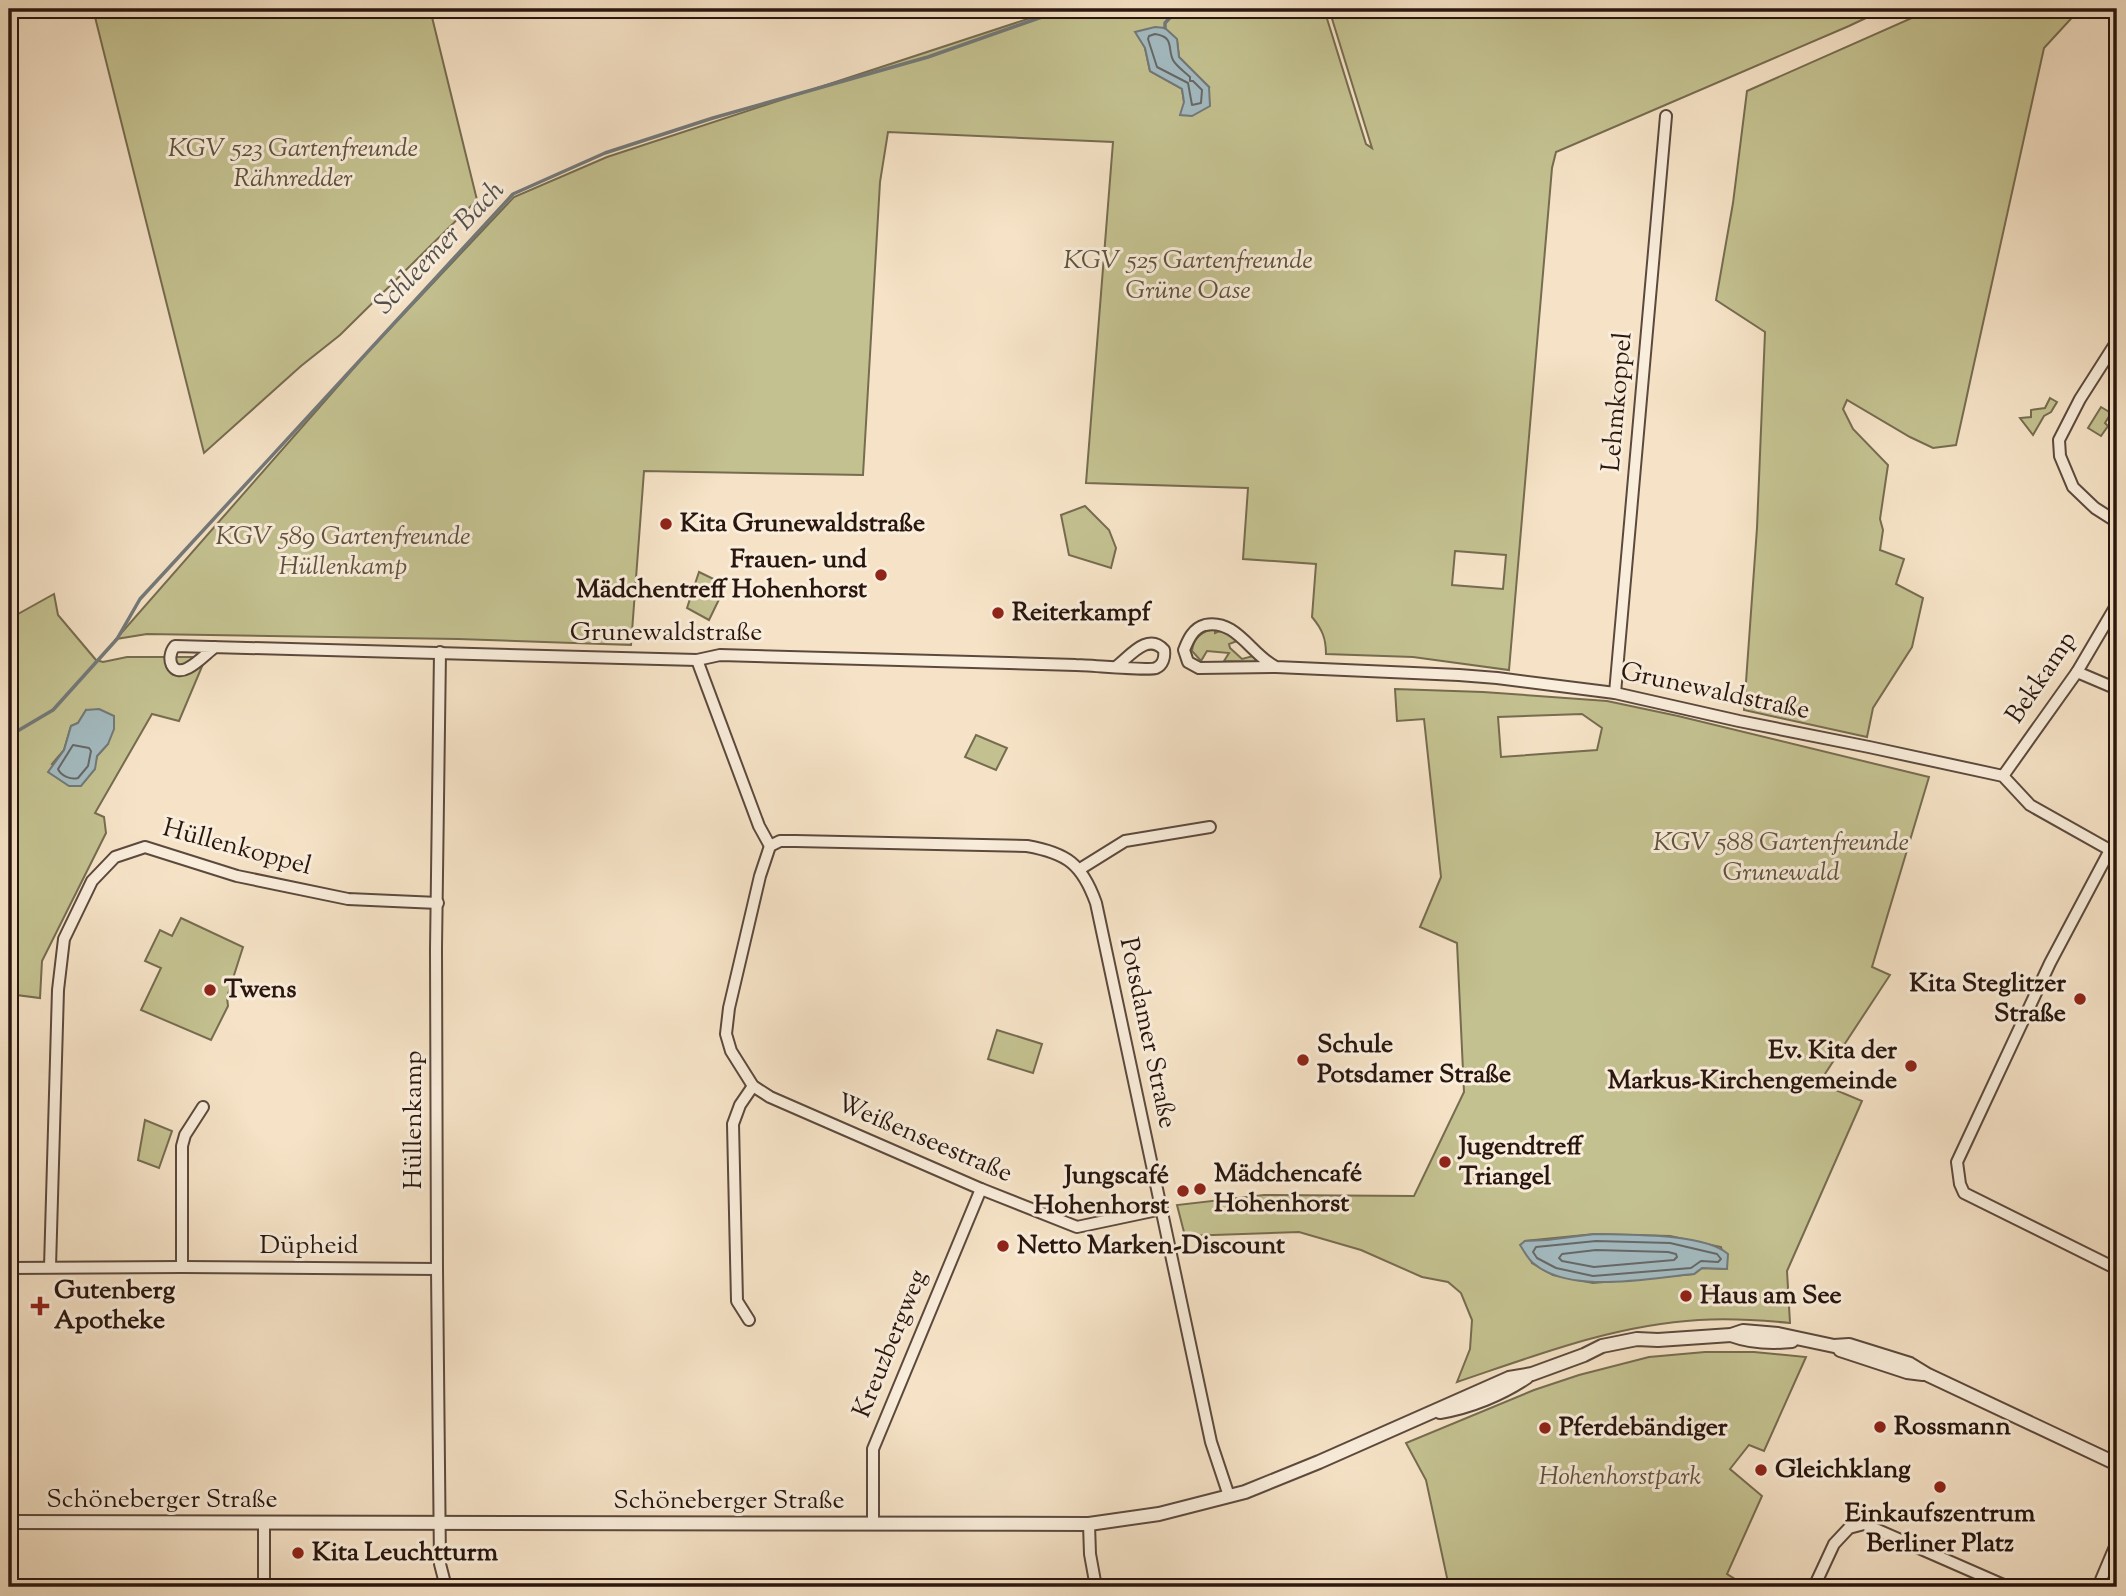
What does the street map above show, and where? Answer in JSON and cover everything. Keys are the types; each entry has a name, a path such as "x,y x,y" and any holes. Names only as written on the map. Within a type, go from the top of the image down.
{"street":[{"name":"Lehmkoppel","path":"1615,693 1667,116"},
{"path":"2117,341 2080,399 2059,440 2060,457 2073,486 2095,508 2117,522"},
{"name":"Bekkamp","path":"2003,776 2077,672 2117,604"},
{"name":"Grunewaldstraße","path":"1276,667 1222,625 1202,625 1196,629 1185,650 1188,662 1199,668 1276,667 1497,678 1615,693 2003,776"},
{"name":"Grunewaldstraße","path":"215,647 697,660 720,655 1117,666"},
{"name":"Hüllenkamp","path":"440,652 437,1269 440,1564 446,1587"},
{"path":"697,660 758,825 770,846 780,841 1027,846 1062,855 1080,869 1125,841 1210,827"},
{"path":"2077,672 2117,689"},
{"path":"2003,776 2030,805 2114,852 2050,963 1957,1162 1960,1184 1964,1193 2117,1269"},
{"name":"Weißenseestraße","path":"770,846 757,887 729,1008 726,1034 731,1051 753,1086 770,1097 981,1189 1077,1227 1162,1209"},
{"name":"Hüllenkoppel","path":"50,1267 58,990 64,939 92,881 115,857 145,847 237,876 348,900 438,903"},
{"name":"Potsdamer Straße","path":"1080,869 1096,902 1212,1441 1229,1496"},
{"path":"749,1320 737,1301 733,1124 740,1105 753,1086"},
{"path":"182,1267 182,1146 185,1135 203,1107"},
{"name":"Kreuzbergweg","path":"873,1524 873,1449 981,1189"},
{"name":"Düpheid","path":"9,1268 437,1269"},
{"name":"Schöneberger Straße","path":"9,1522 1089,1524 1159,1514 1229,1496 1296,1471 1509,1378 1532,1374 1584,1355 1628,1349 1658,1340 1703,1335 1731,1335 1743,1340 1778,1342 1802,1340 1834,1346 1847,1353 1907,1372 1928,1375 2117,1464"},
{"path":"2104,1457 2117,1453"},
{"path":"264,1523 264,1587"},
{"path":"1089,1524 1090,1554 1096,1587"},
{"path":"1814,1587 1834,1544 1849,1528 1864,1524 2008,1587"},
{"path":"2098,1587 2117,1542"}],"green space":[{"name":"KGV 523 Gartenfreunde Rähnredder","path":"93,9 430,9 477,200 340,335 301,366 204,453"},
{"path":"1058,9 1324,9 1366,144 1372,148 1329,9 1885,9 1556,152 1552,168 1509,670 1413,657 1326,654 1323,634 1312,617 1316,564 1243,559 1248,488 1086,483 1113,142 888,132 880,182 863,475 644,471 631,645 147,634 116,639 367,353 514,197 607,157","holes":["1177,40 1179,57 1209,87 1184,102 1182,89 1150,71 1145,48","1455,551 1506,555 1503,589 1452,585"]},
{"path":"1932,9 2085,9 2079,10 2044,48 1956,445 1933,448 1847,400 1843,409 1853,429 1888,465 1880,519 1883,530 1880,550 1904,559 1896,584 1923,598 1912,647 1873,708 1867,737 1744,710 1757,528 1765,332 1716,300 1733,203 1747,91"},
{"path":"2050,398 2057,402 2051,412 2044,416 2033,435 2020,418 2031,417 2031,410 2045,408"},
{"path":"2101,407 2111,413 2105,423 2108,426 2101,436 2088,428"},
{"path":"1085,506 1109,530 1116,548 1111,568 1069,555 1061,515"},
{"path":"699,572 726,585 709,620 687,608"},
{"path":"54,594 58,615 96,660 103,662 127,657 206,657 179,721 152,714 95,813 104,817 106,833 42,961 40,998 9,994 9,619","holes":["86,710 108,744 97,756 94,769 81,785 52,764 64,750 71,726 78,723"]},
{"path":"1210,630 1229,634 1237,641 1229,644 1230,648 1242,659 1253,656 1257,662 1224,661 1229,653 1207,651 1201,661 1192,651 1193,647 1203,633"},
{"name":"KGV 588 Gartenfreunde Grunewald","path":"1395,689 1607,701 1929,777 1872,967 1890,975 1819,1083 1862,1101 1787,1271 1790,1323 1710,1319 1637,1328 1546,1352 1457,1382 1470,1349 1472,1320 1461,1293 1448,1282 1422,1277 1361,1250 1299,1232 1185,1236 1177,1205 1264,1195 1414,1196 1464,1092 1457,943 1420,927 1441,877 1424,719 1397,721","holes":["1582,714 1602,728 1597,750 1501,757 1498,717","1595,1234 1670,1236 1721,1247 1727,1269 1702,1268 1694,1274 1593,1283 1553,1275 1532,1263 1525,1241"]},
{"path":"976,735 1007,748 996,770 965,757"},
{"path":"181,918 243,947 227,997 228,1006 211,1040 141,1010 161,968 145,961 160,930 172,936"},
{"path":"997,1030 1042,1044 1033,1073 988,1059"},
{"path":"145,1120 172,1131 159,1168 138,1160"},
{"name":"Hohenhorstpark","path":"1705,1352 1754,1352 1806,1357 1764,1451 1749,1445 1730,1469 1762,1496 1727,1574 1740,1582 1737,1587 1449,1587 1426,1480 1406,1443 1534,1390 1579,1375 1649,1357"}],"water":[{"path":"1155,27 1165,28 1177,39 1179,57 1209,87 1210,106 1192,116 1180,115 1184,102 1182,89 1150,71 1145,48 1135,32"},
{"path":"99,709 114,716 114,729 108,744 97,756 95,769 81,786 69,786 48,772 64,750 71,726 78,723 86,710"},
{"path":"1595,1234 1665,1236 1702,1242 1728,1254 1727,1269 1702,1268 1694,1274 1633,1281 1588,1282 1549,1273 1531,1261 1520,1245 1525,1241"}],"waterway":[{"name":"Schleemer Bach","path":"9,736 53,710 117,639 140,599 513,194 605,153 713,118 928,57 1053,13 1090,9"},
{"path":"1165,28 1165,23 1178,9"}],"place":[{"name":"Kita Grunewaldstraße","path":"666,524"},
{"name":"Frauen- und Mädchentreff Hohenhorst","path":"881,575"},
{"name":"Reiterkampf","path":"998,613"},
{"name":"Twens","path":"210,990"},
{"name":"Kita Steglitzer Straße","path":"2080,999"},
{"name":"Schule Potsdamer Straße","path":"1303,1060"},
{"name":"Ev. Kita der Markus-Kirchengemeinde","path":"1911,1066"},
{"name":"Jugendtreff Triangel","path":"1445,1162"},
{"name":"Mädchencafé Hohenhorst","path":"1200,1189"},
{"name":"Jungscafé Hohenhorst","path":"1183,1191"},
{"name":"Netto Marken-Discount","path":"1003,1246"},
{"name":"Haus am See","path":"1686,1296"},
{"name":"Gutenberg Apotheke","path":"40,1306"},
{"name":"Rossmann","path":"1880,1427"},
{"name":"Pferdebändiger","path":"1545,1428"},
{"name":"Gleichklang","path":"1761,1470"},
{"name":"Einkaufszentrum Berliner Platz","path":"1940,1487"},
{"name":"Kita Leuchtturm","path":"298,1553"}],"park label":[{"name":"KGV 525 Gartenfreunde Grüne Oase","path":"1188,276"},
{"name":"KGV 589 Gartenfreunde Hüllenkamp","path":"343,552"}]}
